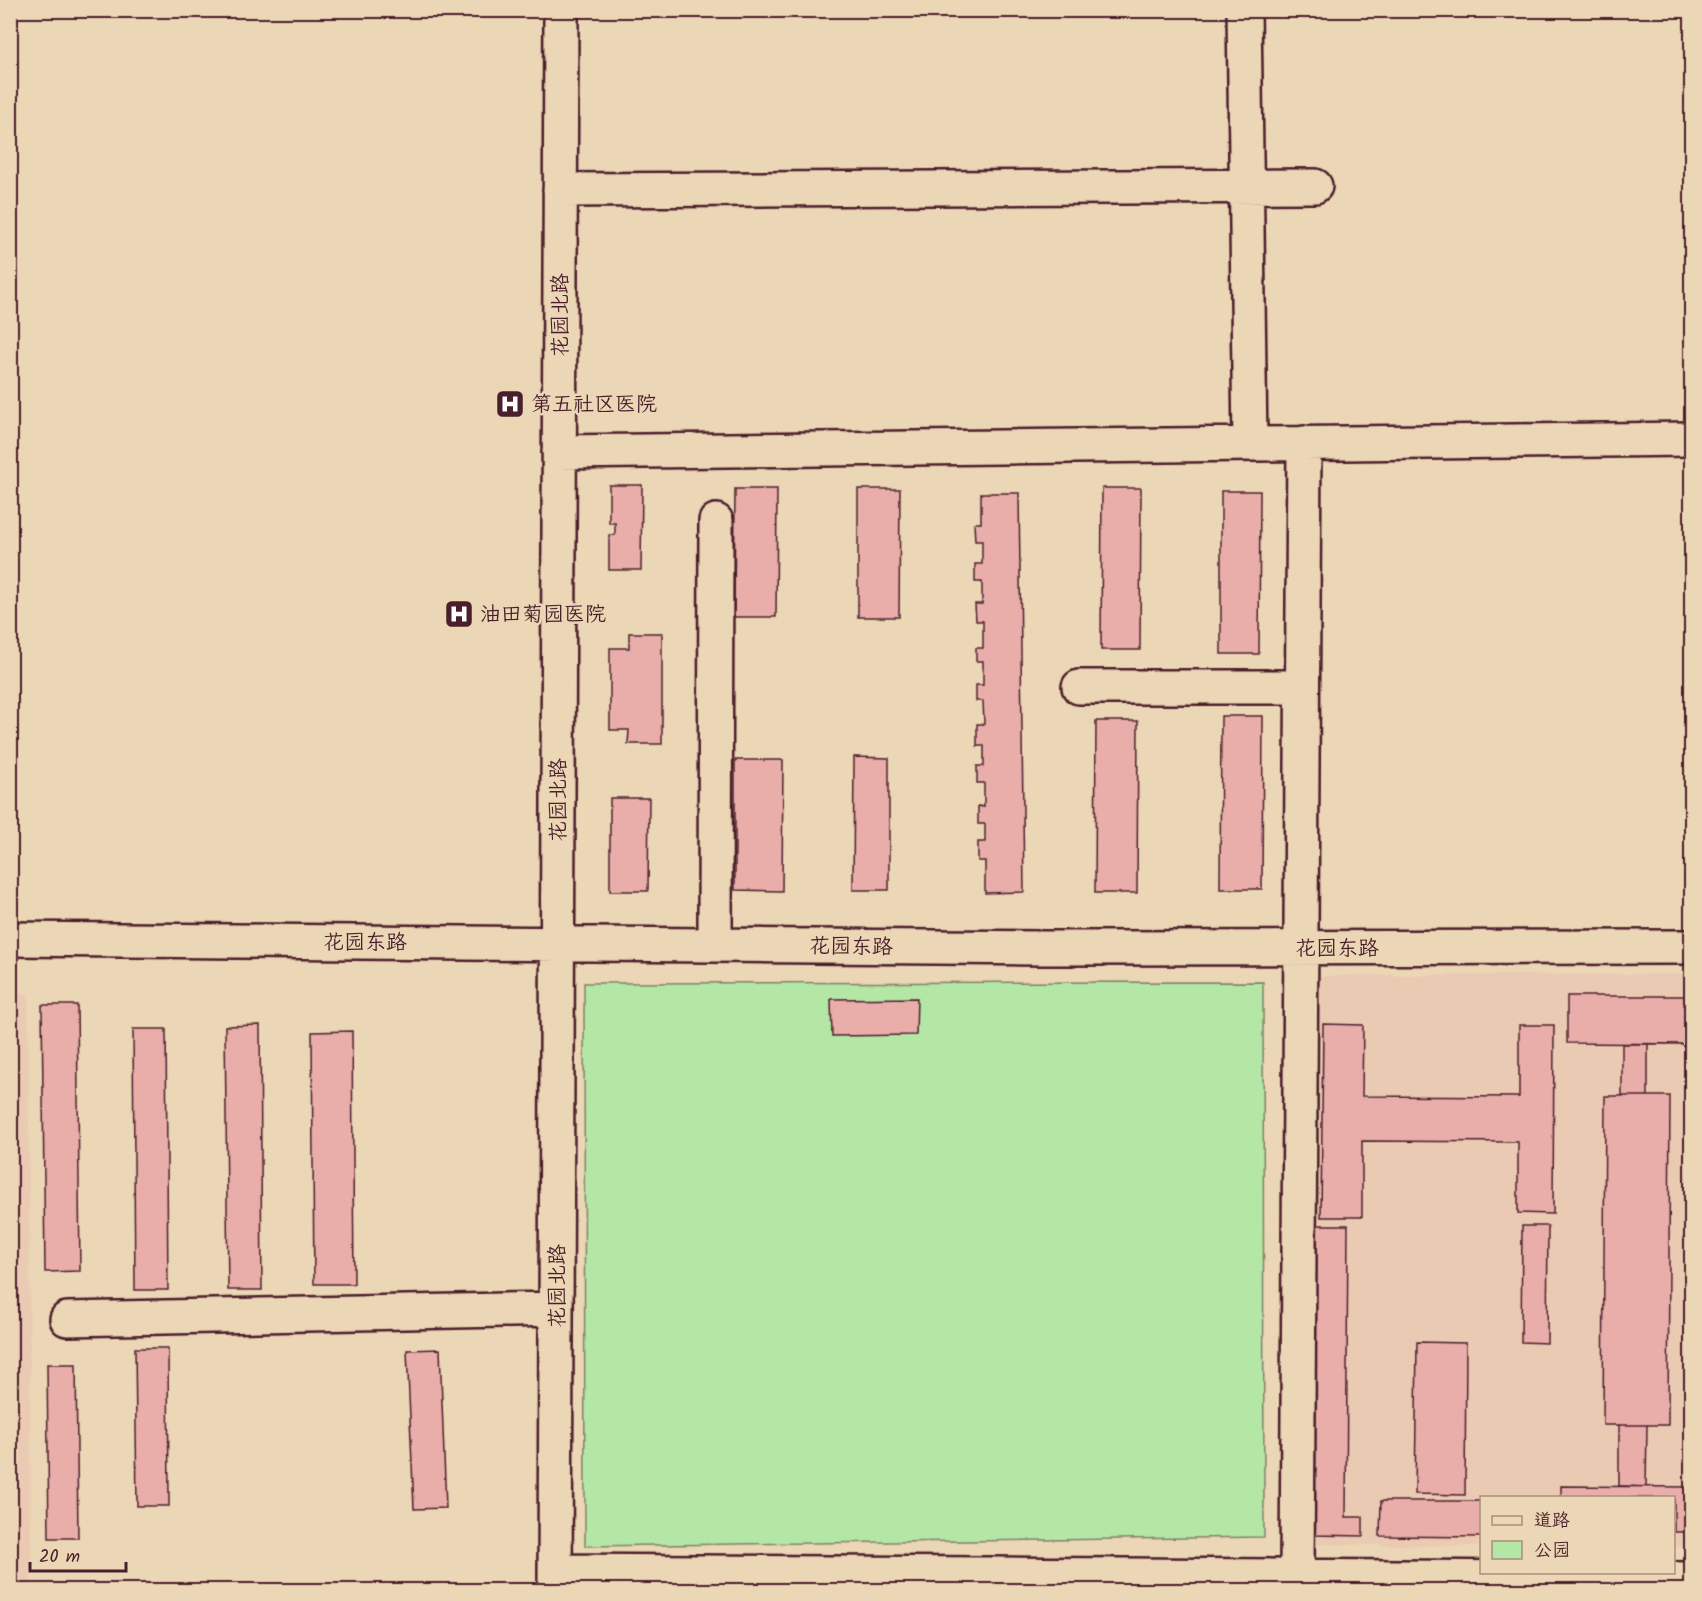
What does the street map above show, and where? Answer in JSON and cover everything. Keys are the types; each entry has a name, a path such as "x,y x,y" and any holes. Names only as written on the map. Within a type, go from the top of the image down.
{"street":[{"name":"花园北路","path":"555,1581 561,10"},
{"path":"1244,10 1250,444"},
{"path":"560,190 1315,186"},
{"path":"559,452 1692,439"},
{"path":"1297,1575 1304,443"},
{"path":"715,945 716,521"},
{"path":"1079,687 1302,687"},
{"name":"花园东路","path":"10,939 1033,948 1692,947"},
{"path":"67,1319 556,1309"},
{"path":"555,1581 1297,1575 1345,1584 1692,1579"}],"shaded area":[{"path":"1691,974 1691,1547 1675,1547 1675,1496 1480,1496 1480,1546 1310,1544 1314,976"},
{"path":"10,994 28,994 31,1590 10,1590"}],"green space":[{"path":"1263,982 1264,1537 585,1546 584,983"}],"building":[{"path":"609,485 642,485 641,570 609,570 609,535 615,535 615,523 609,523"},
{"path":"1102,488 1141,488 1140,650 1101,650"},
{"path":"735,489 777,489 776,617 734,617"},
{"path":"858,489 900,489 899,617 858,617"},
{"path":"1221,491 1260,491 1259,654 1221,654"},
{"path":"981,493 1019,493 1024,892 985,893 985,861 978,861 978,842 985,842 985,824 978,824 978,806 984,807 984,783 977,783 977,766 984,766 984,746 977,746 977,724 984,724 983,701 976,701 976,685 983,685 983,661 976,661 976,648 983,648 983,621 976,621 975,604 982,604 982,582 975,582 975,564 982,564 982,541 975,541 974,523 981,523"},
{"path":"629,633 662,633 662,744 628,744 629,730 610,730 610,648 629,648"},
{"path":"1221,716 1263,716 1262,889 1220,889"},
{"path":"1096,721 1138,721 1137,893 1095,893"},
{"path":"854,757 889,758 889,890 853,890"},
{"path":"735,760 783,760 782,891 735,890"},
{"path":"610,798 649,798 648,891 610,891"},
{"path":"1567,996 1692,996 1692,1044 1567,1043"},
{"path":"917,998 916,1035 832,1036 831,999"},
{"path":"42,1005 77,1005 80,1271 45,1272"},
{"path":"1323,1024 1363,1025 1362,1096 1519,1097 1519,1025 1554,1025 1553,1214 1518,1213 1518,1142 1362,1141 1362,1217 1321,1217"},
{"path":"260,1025 262,1290 228,1290 225,1026"},
{"path":"133,1029 166,1029 168,1290 135,1290"},
{"path":"352,1031 354,1284 314,1284 312,1032"},
{"path":"1622,1044 1648,1044 1648,1096 1622,1096"},
{"path":"1605,1096 1670,1096 1668,1425 1603,1425"},
{"path":"1314,1225 1348,1225 1346,1517 1363,1517 1363,1536 1312,1535"},
{"path":"1522,1226 1548,1226 1547,1343 1521,1342"},
{"path":"1417,1342 1466,1343 1465,1495 1415,1494"},
{"path":"135,1348 168,1348 169,1506 137,1506"},
{"path":"440,1349 446,1508 414,1509 407,1350"},
{"path":"47,1364 76,1364 78,1538 49,1538"},
{"path":"1619,1425 1647,1425 1646,1487 1619,1486"},
{"path":"1561,1486 1692,1487 1692,1532 1675,1532 1675,1496 1561,1496"},
{"path":"1381,1501 1480,1501 1480,1537 1380,1536"}],"place":[{"name":"第五社区医院","path":"510,404"},
{"name":"油田菊园医院","path":"459,614"}]}
